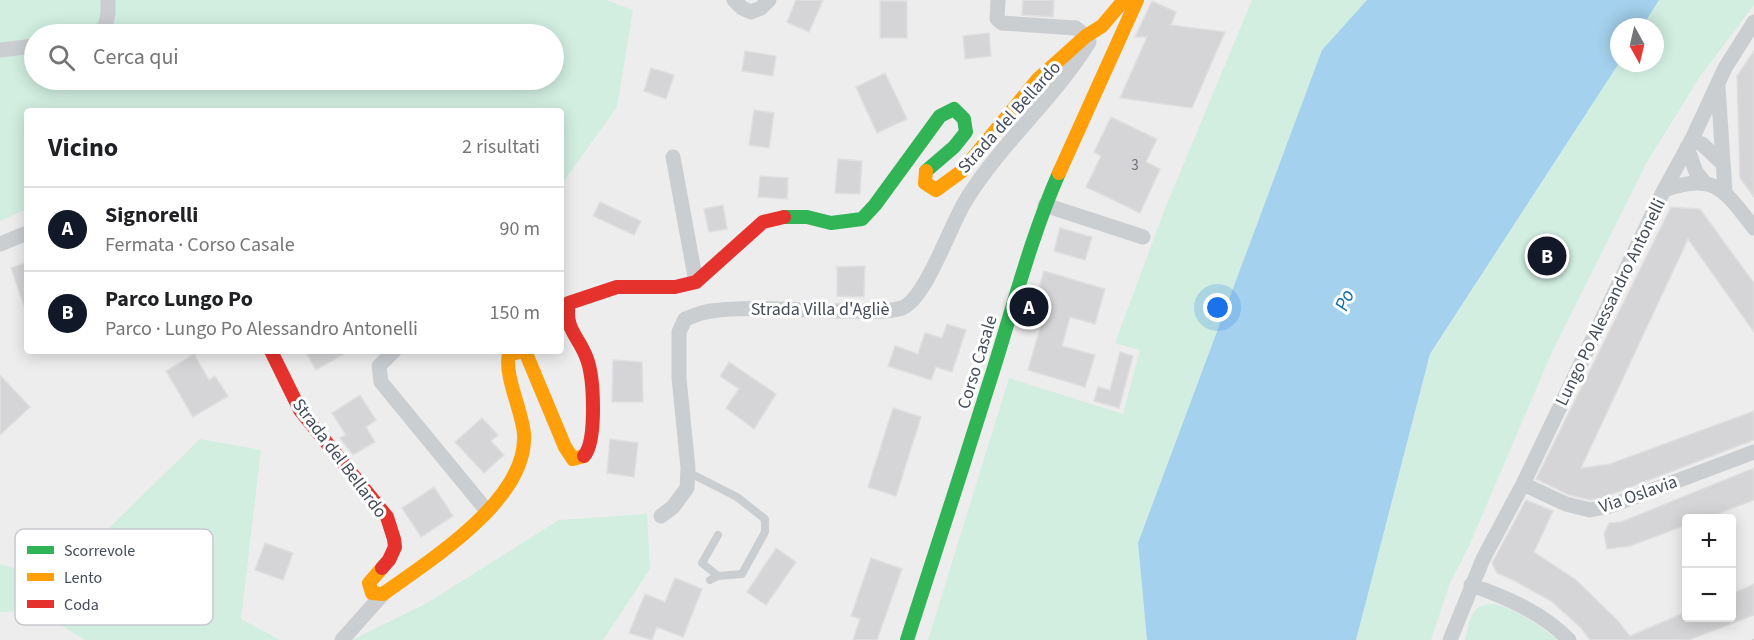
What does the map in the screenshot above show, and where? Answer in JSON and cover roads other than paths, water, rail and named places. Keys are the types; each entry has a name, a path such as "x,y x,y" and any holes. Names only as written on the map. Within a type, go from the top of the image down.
{"street":[{"path":"106,24 108,0"},
{"path":"734,0 742,8 751,12 761,8 769,0"},
{"path":"998,0 997,19 1002,23 1076,28 1089,35"},
{"name":"Strada del Bellardo","path":"527,354 536,369 564,448 573,459 582,458 588,451 593,405 589,364 581,344 567,327 566,316 569,303 617,287 675,288 696,282 763,222 782,217 807,217 831,223 862,219 940,116 954,109 964,119 966,132 954,147 926,171 925,183 936,190 951,183 1033,85 1106,22 1124,0"},
{"name":"Corso Casale","path":"907,640 993,371 1028,252 1045,205 1137,0"},
{"name":"Lungo Po Alessandro Antonelli","path":"1450,640 1471,585 1523,484 1664,190 1735,50 1754,22"},
{"name":"Strada Villa d'Agliè","path":"661,516 674,507 687,488 688,472 678,378 679,333 685,319 709,311 764,309 835,312 885,311 904,307 923,287 965,201 1010,140 1088,44 1089,35"},
{"path":"0,50 24,47"},
{"path":"1717,84 1725,191"},
{"path":"1704,183 1696,172 1689,144 1702,144 1722,163"},
{"path":"673,157 696,282"},
{"path":"1664,190 1681,184 1704,183 1725,191 1754,228"},
{"path":"1045,205 1143,237"},
{"path":"0,243 24,234"},
{"name":"Strada del Bellardo","path":"272,354 300,410 387,517 396,538 394,554 369,583 372,593 383,594 457,540 487,511 512,481 521,462 524,444 520,414 507,363 509,354"},
{"path":"391,354 379,366 381,382 487,511"},
{"name":"Via Oslavia","path":"1523,484 1566,504 1590,510 1610,506 1754,452"},
{"path":"1471,585 1503,596 1536,615 1569,640"},
{"path":"342,640 383,594"}],"lane":[{"path":"688,472 736,497 765,519 765,532 742,574 714,578 702,563 718,535"}],"water":[{"name":"Po","path":"1367,0 1659,0 1648,18 1610,18 1610,72 1613,72 1430,354 1356,640 1147,640 1138,543 1322,50"}],"place":[{"name":"Parco Lungo Po","path":"1547,256"},
{"name":"Signorelli","path":"1029,307"}]}
